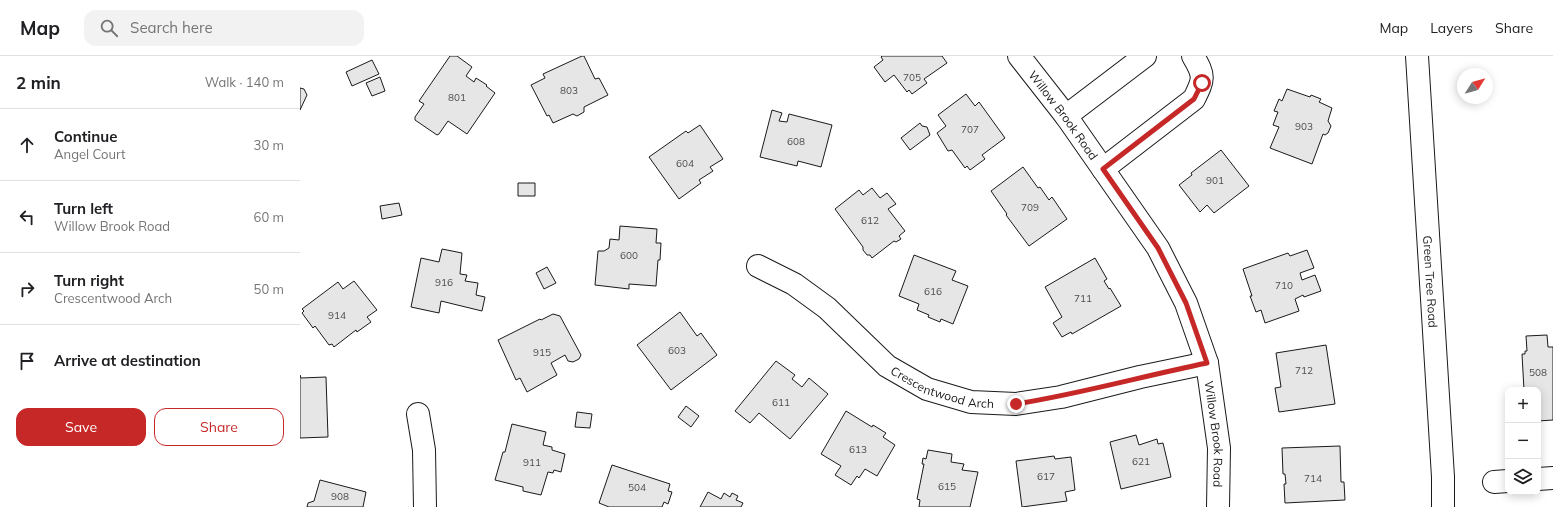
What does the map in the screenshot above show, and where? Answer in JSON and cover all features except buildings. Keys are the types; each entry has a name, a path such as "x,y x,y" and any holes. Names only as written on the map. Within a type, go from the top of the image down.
{"street":[{"name":"Willow Brook Road","path":"1019,56 1066,116 1158,248 1186,303 1207,363 1219,448 1218,507"},
{"path":"1066,116 1144,56"},
{"path":"1103,169 1194,99 1202,83 1200,68 1193,56"},
{"name":"Green Tree Road","path":"1417,56 1443,477 1443,507"},
{"name":"Crescentwood Arch","path":"758,266 794,284 827,308 887,366 927,389 971,402 1016,404 1054,398 1140,377 1207,363"},
{"path":"418,414 424,450 425,507"},
{"path":"1541,479 1553,478"}],"route":[{"path":"1016,404 1061,397 1140,377 1207,363 1186,303 1158,248 1103,169 1194,99 1202,83"}]}
